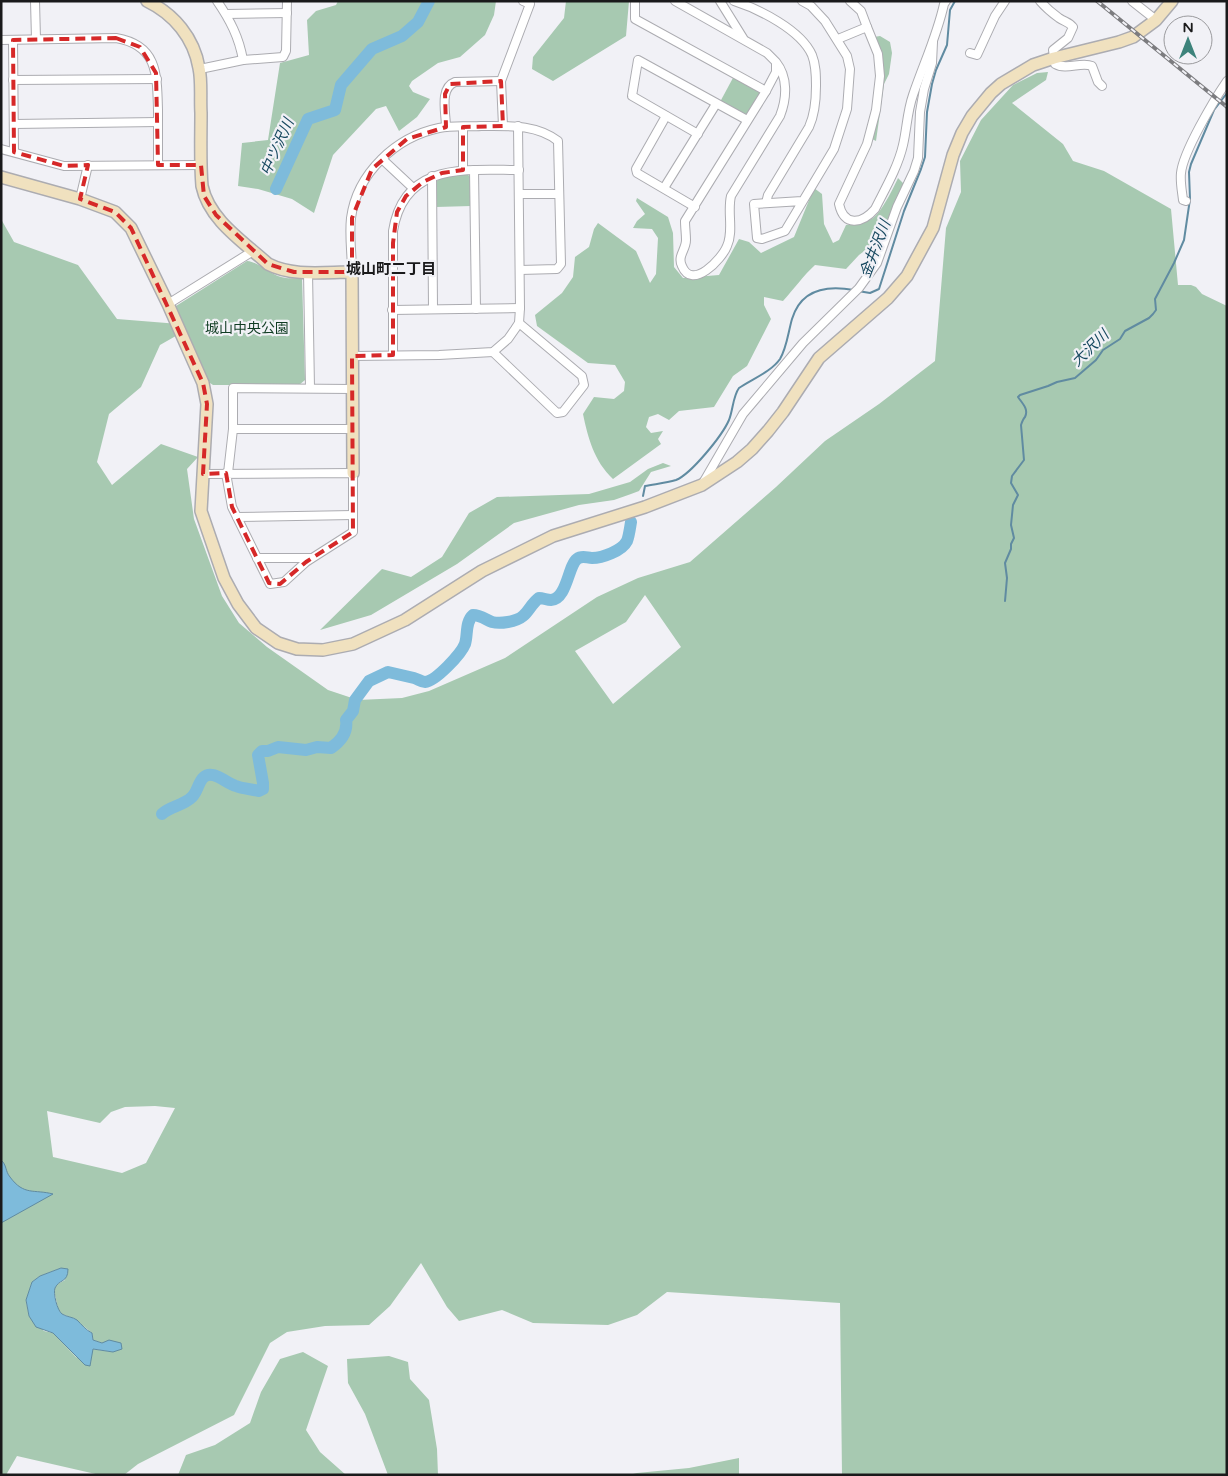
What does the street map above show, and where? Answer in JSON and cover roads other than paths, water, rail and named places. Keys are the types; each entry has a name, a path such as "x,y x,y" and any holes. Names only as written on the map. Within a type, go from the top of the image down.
{"street":[{"path":"35,1 36,39"},
{"path":"147,1 178,22 191,42 200,68 202,186 208,204 223,223 268,264 277,269 294,272 352,272"},
{"path":"217,1 227,14 239,40 243,60"},
{"path":"200,68 243,60 283,57 286,52 287,1"},
{"path":"503,126 501,82 530,4 523,1"},
{"path":"635,1 635,19 766,91"},
{"path":"675,1 767,53 776,62 783,70 785,95 780,116 731,196 728,206 730,233 726,249 704,273 693,276 688,274 681,265 680,258 686,240 685,221 766,91 776,72 776,62"},
{"path":"720,1 744,40"},
{"path":"734,1 749,6 801,39 811,54 816,70 814,116 768,195 766,203"},
{"path":"802,1 811,6 825,21 847,56 850,69 847,109 834,149 785,231 762,239 757,238 754,204 802,201"},
{"path":"850,1 861,11 878,54 880,76 876,110 868,144 839,204 842,216 848,220 861,219 870,215 875,209 903,146 912,96 933,42 944,2"},
{"path":"970,53 977,55 995,16 1006,1"},
{"path":"1040,1 1049,11 1070,23 1073,28 1068,38 1053,50 1056,64 1059,66 1087,64 1092,66 1098,82 1102,86"},
{"path":"1132,1 1156,20"},
{"path":"1,178 115,212 131,228 168,304 203,383 207,404 200,511 224,578 238,604 256,628 278,643 297,649 323,650 353,644 404,620 482,571 554,536 645,507 702,485 720,475 752,449 783,412 819,358 888,298 907,276 933,228 962,133 983,102 1001,84 1033,65 1133,37 1156,20 1172,1"},
{"path":"227,14 287,14"},
{"path":"838,39 867,27"},
{"path":"1,40 124,40 140,47 147,54 155,68 157,79 158,165"},
{"path":"13,40 14,152"},
{"path":"702,485 743,414 803,344 859,288 877,263 918,158 920,112 924,89 932,63 933,42"},
{"path":"698,134 632,96 638,60 747,120"},
{"path":"13,80 157,79"},
{"path":"446,127 445,94 450,84 455,82 501,82"},
{"path":"1186,201 1183,200 1181,172 1184,160 1213,101 1227,82"},
{"path":"664,188 716,104"},
{"path":"666,116 636,169 637,173 695,207"},
{"path":"14,124 158,122"},
{"path":"352,356 493,352 508,339 519,323 520,308 518,126"},
{"path":"352,388 233,388 233,429 227,473 230,500 270,584 284,582 312,558 352,532 353,429 352,218 361,187 372,169 395,147 407,139 446,127 525,126 552,136 558,141 561,264 557,269 520,270"},
{"path":"463,127 463,170"},
{"path":"1,149 64,166 201,165"},
{"path":"382,159 413,188"},
{"path":"80,200 88,165"},
{"path":"392,355 392,250 395,223 401,204 413,188 432,176 442,173 463,170 519,170"},
{"path":"474,170 476,309"},
{"path":"432,176 433,309"},
{"path":"519,194 560,194"},
{"path":"168,304 253,251"},
{"path":"308,272 310,388"},
{"path":"392,310 520,308"},
{"path":"493,352 557,413 563,412 584,385 582,376 519,323"},
{"path":"233,429 353,429"},
{"path":"203,474 353,473"},
{"path":"237,517 353,515"},
{"path":"257,558 312,558"}],"water":[{"path":"1,1160 7,1173 20,1187 30,1191 53,1194 1,1223"},
{"path":"61,1268 68,1269 68,1273 67,1277 55,1288 56,1301 60,1312 77,1320 92,1333 93,1340 102,1343 109,1340 121,1343 122,1349 113,1352 93,1349 90,1366 85,1365 53,1333 36,1327 29,1316 26,1300 32,1282 40,1276"}],"waterway":[{"name":"中ツ沢川","path":"276,189 308,119 335,110 341,85 372,49 402,36 418,22 429,1"},
{"name":"金井沢川","path":"858,291 870,293 879,289 904,211 921,169 925,157 927,112 932,84 947,45 950,10 955,1"},
{"name":"大沢川","path":"1005,601 1007,578 1005,563 1014,538 1011,525 1013,505 1018,495 1011,483 1012,476 1024,460 1021,425 1026,411 1018,397 1057,382 1075,378 1096,360 1103,350 1120,339 1125,331 1149,318 1156,310 1155,299 1184,240 1190,199 1189,172 1191,164 1214,110 1227,93"},
{"name":"金井沢川","path":"643,496 645,486 676,480 698,463 729,420 735,395 739,388 766,372 780,359 796,309 808,295 816,291 834,288 854,290"},
{"name":"金井沢川","path":"162,814 192,797 202,779 208,775 216,776 242,788 259,791 263,789 258,755 262,751 278,747 306,750 317,747 331,748 343,736 346,720 353,711 355,700 369,681 388,672 424,682 435,677 448,666 463,648 469,621 473,615 492,622 508,622 523,616 539,598 551,600 556,598 561,594 571,568 577,559 601,557 621,548 627,541 631,522"}],"railway":[{"path":"1097,1 1227,107"}],"district":[{"name":"城山町二丁目","path":"391,269"}],"park label":[{"name":"城山中央公園","path":"247,328"}]}
